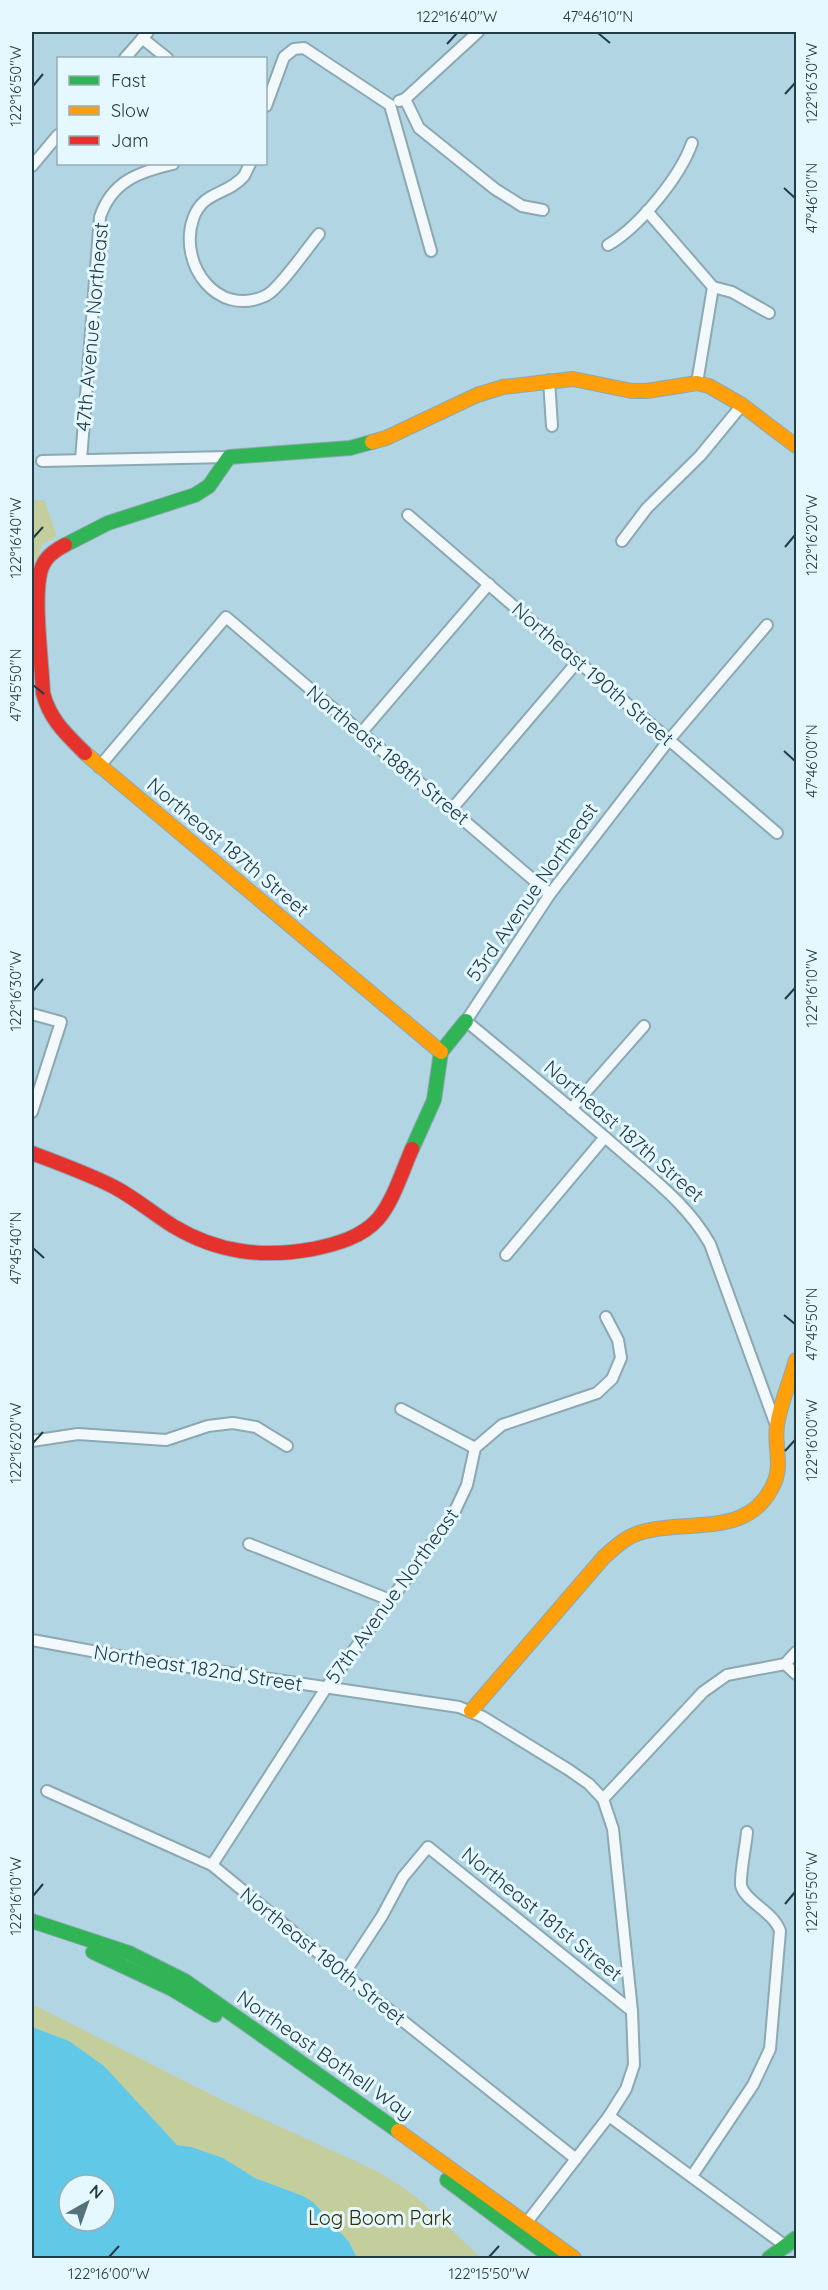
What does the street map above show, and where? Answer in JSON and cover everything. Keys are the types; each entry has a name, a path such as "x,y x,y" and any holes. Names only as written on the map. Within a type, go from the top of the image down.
{"street":[{"path":"390,105 405,99 478,32"},
{"path":"126,57 145,35 166,57"},
{"path":"267,103 284,57 294,49 304,48 390,105 431,251"},
{"path":"405,99 419,128 486,182 522,206 543,210"},
{"path":"32,166 57,136"},
{"path":"608,245 623,236 647,212 687,159 692,143"},
{"name":"47th Avenue Northeast","path":"81,460 102,210 115,189 130,178 147,170 169,165"},
{"path":"250,165 244,176 200,204 193,219 189,236 190,257 199,277 214,291 234,300 252,301 268,296 319,234"},
{"path":"647,212 713,287 732,292 769,313"},
{"path":"697,383 713,287"},
{"path":"42,461 229,457 350,448 386,438 477,395 503,387 573,379 632,391 647,391 697,383 719,390 796,446"},
{"path":"549,380 552,426"},
{"path":"622,541 647,508 700,456 742,405"},
{"name":"Northeast 187th Street","path":"229,457 209,486 195,495 108,523 51,552 42,567 38,593 42,693 47,709 58,727 99,767 243,884 441,1052"},
{"name":"Northeast 190th Street","path":"408,515 777,833"},
{"path":"361,733 489,584"},
{"name":"Northeast 188th Street","path":"99,767 226,617 550,894"},
{"name":"53rd Avenue Northeast","path":"441,1052 466,1021 550,894 669,740 767,625"},
{"path":"451,810 578,661"},
{"path":"32,1014 61,1022 32,1112"},
{"name":"Northeast 187th Street","path":"466,1021 605,1137 684,1207 698,1223 710,1244 777,1428"},
{"path":"571,1109 644,1026"},
{"path":"32,1153 104,1183 200,1240 243,1254 273,1256 341,1243 364,1232 377,1222 384,1212 434,1100 441,1052"},
{"path":"506,1255 605,1137"},
{"path":"401,1409 475,1448 502,1425 597,1393 612,1379 621,1358 618,1340 606,1317"},
{"path":"471,1711 596,1565 618,1544 653,1530 720,1526 744,1517 764,1499 774,1484 779,1464 777,1428 796,1360"},
{"path":"32,1442 78,1434 166,1440 208,1426 233,1423 256,1427 287,1446"},
{"name":"57th Avenue Northeast","path":"212,1865 326,1688 453,1515 467,1485 475,1448"},
{"path":"249,1544 390,1600"},
{"name":"Northeast 182nd Street","path":"32,1640 135,1659 459,1707 471,1711 569,1770 589,1784 603,1799"},
{"path":"523,2228 609,2116 626,2089 634,2065 632,2011 613,1829 603,1799 703,1692 727,1675 785,1664 796,1652"},
{"path":"785,1664 796,1674"},
{"name":"Northeast 180th Street","path":"46,1791 212,1865 344,1974 576,2159"},
{"path":"692,2176 753,2085 770,2049 780,1931 777,1922 746,1894 741,1885 747,1832"},
{"name":"Northeast 181st Street","path":"344,1974 382,1916 403,1877 428,1847 632,2011"},
{"name":"Northeast Bothell Way","path":"32,1921 129,1953 184,1981 298,2059 523,2228 552,2259"},
{"name":"Northeast Bothell Way","path":"32,1931 75,1945 172,1989 342,2102 523,2228 574,2259"},
{"path":"609,2116 793,2247 769,2259"}],"green space":[{"path":"32,500 44,500 57,537 42,544 32,576"},
{"name":"Log Boom Park","path":"32,2004 228,2103 379,2172 422,2202 481,2258 357,2258 349,2242 303,2196 255,2178 223,2158 191,2147 177,2145 32,2027"}],"water":[{"path":"32,2027 69,2041 104,2066 177,2145 191,2147 223,2158 255,2178 313,2202 349,2242 357,2258 32,2258"}],"traffic: fast":[{"path":"65,545 108,523 195,495 209,486 229,457 350,448 372,442"},
{"path":"412,1149 434,1100 441,1052 466,1021"},
{"path":"32,1921 129,1953 185,1981 398,2131"},
{"path":"93,1952 172,1989 215,2015"},
{"path":"447,2180 552,2258"},
{"path":"769,2258 796,2238"}],"traffic: slow":[{"path":"372,442 386,438 477,395 503,387 573,379 632,391 647,391 697,383 709,386 742,405 796,446"},
{"path":"85,753 441,1052"},
{"path":"471,1711 604,1557 622,1542 642,1532 661,1528 718,1523 735,1519 751,1512 764,1500 777,1474 778,1418 796,1360"},
{"path":"398,2131 574,2258"}],"traffic: jam":[{"path":"65,545 54,551 46,560 39,578 38,628 43,693 54,719 85,753"},
{"path":"32,1153 116,1188 173,1226 207,1242 241,1251 276,1253 331,1245 357,1235 372,1225 388,1204 412,1149"}]}
